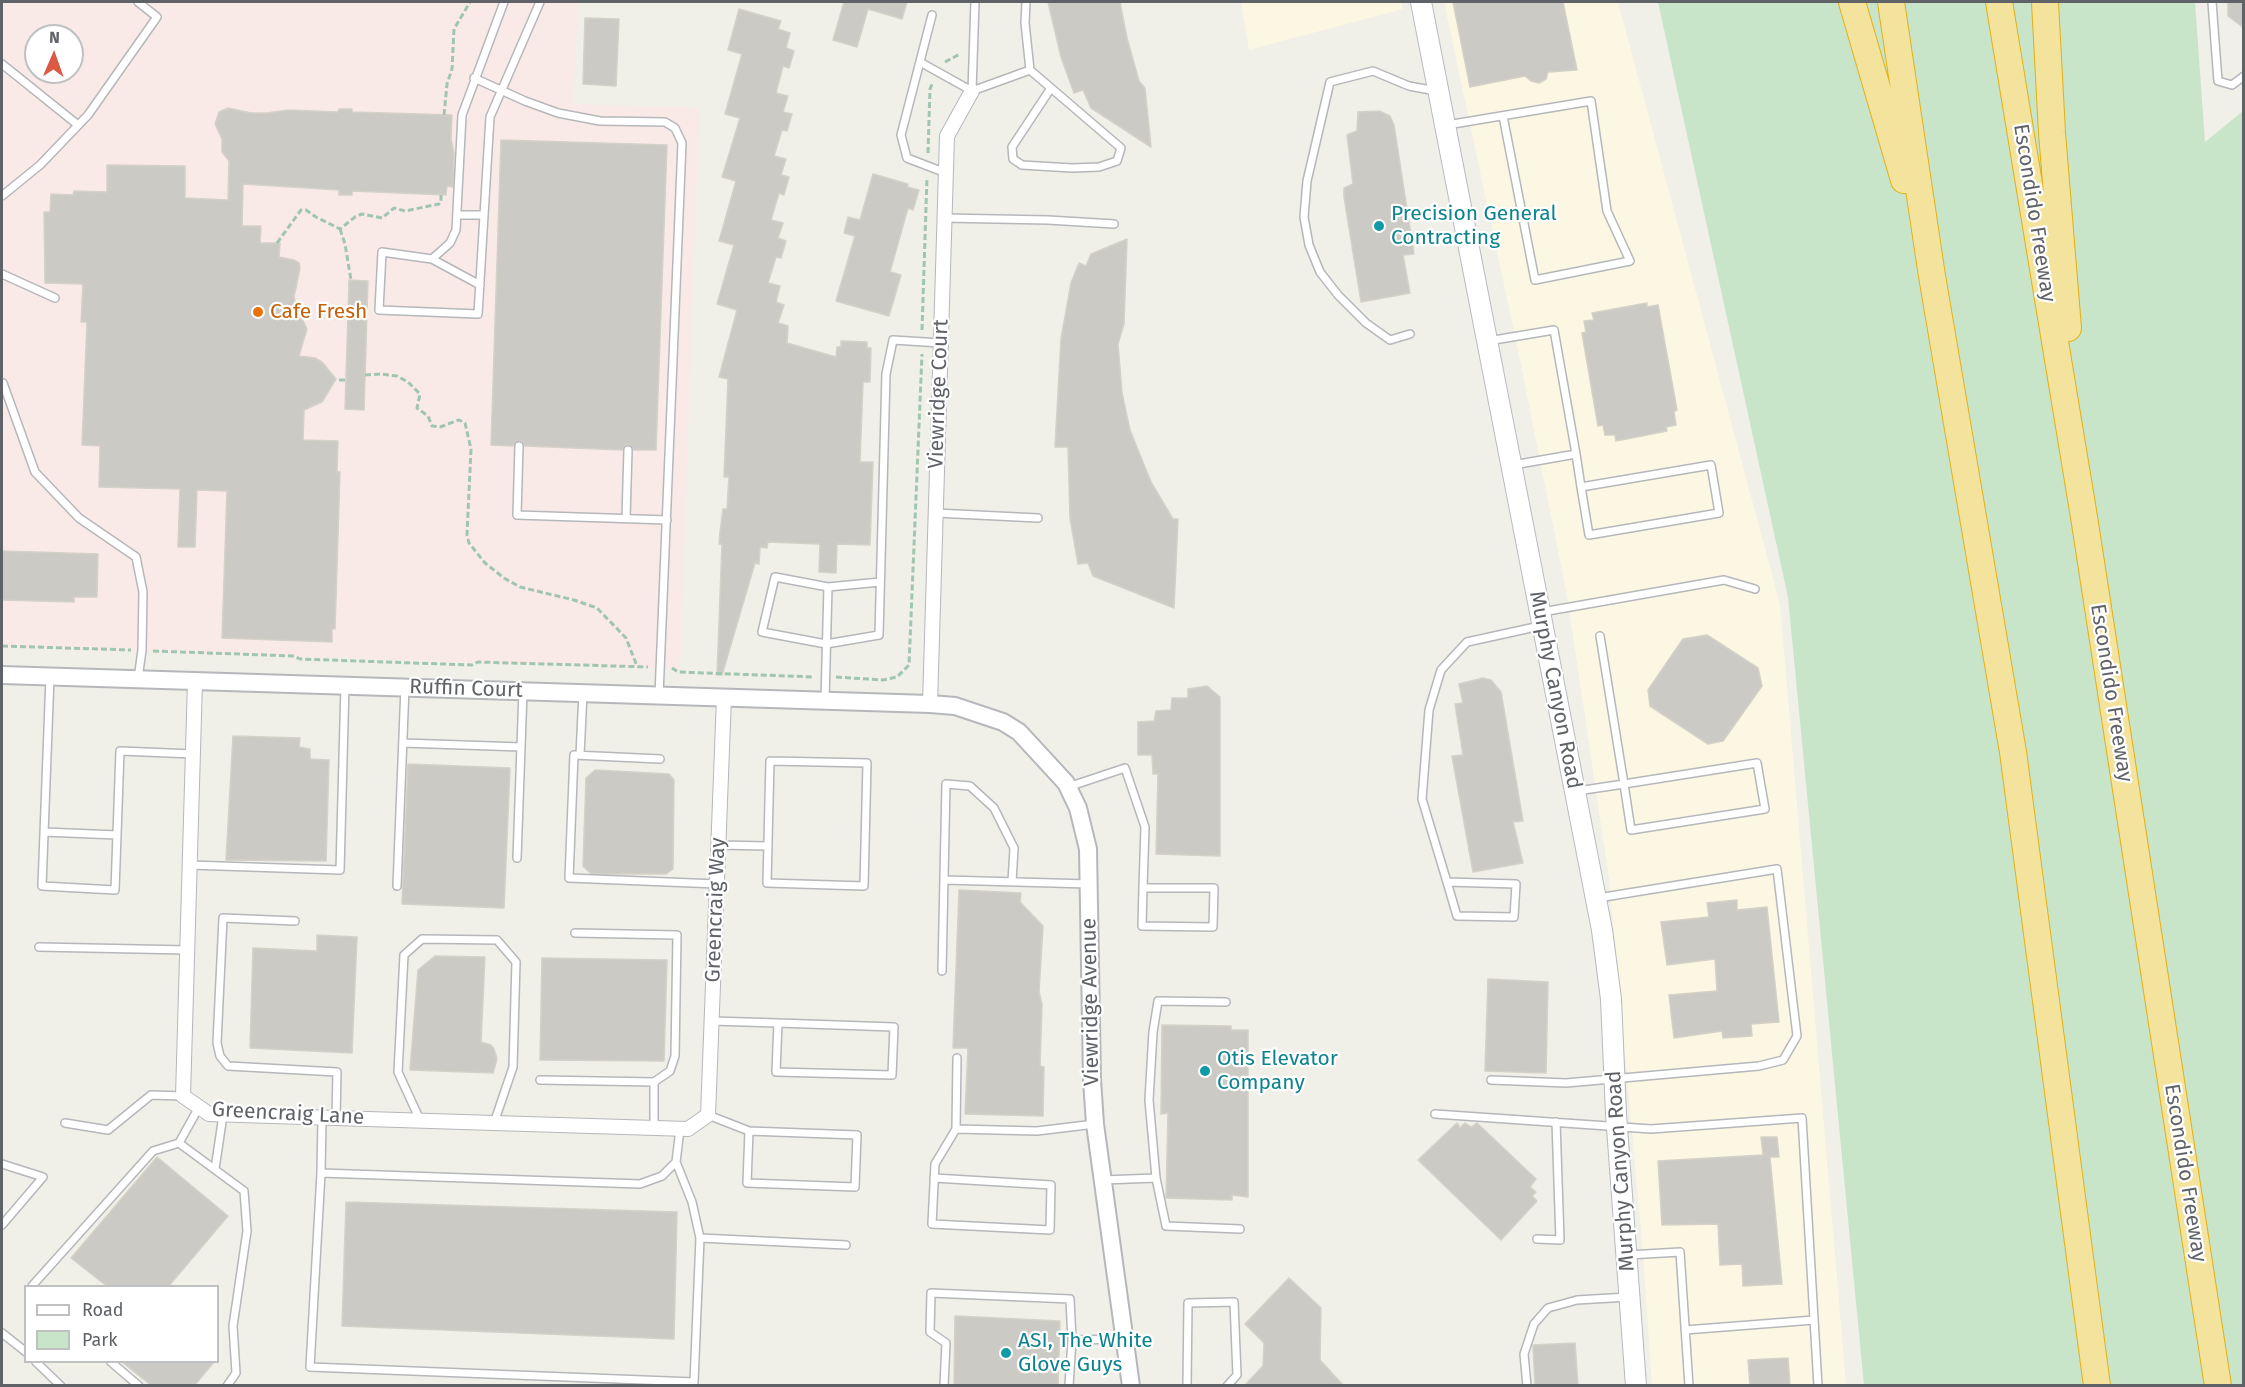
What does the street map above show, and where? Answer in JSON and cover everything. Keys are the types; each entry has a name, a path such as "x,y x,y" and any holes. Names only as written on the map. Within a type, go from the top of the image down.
{"highway":[{"path":"1852,2 1932,276"},
{"path":"1891,2 1932,276 2013,752 2097,1386"},
{"name":"Escondido Freeway","path":"1999,2 2084,517 2218,1386"},
{"path":"2045,2 2052,133 2084,517"},
{"path":"2090,1339 2091,1386"}],"main road":[{"name":"Murphy Canyon Road","path":"1421,2 1575,792 1611,999 1617,1126 1636,1386"}],"street":[{"name":"Viewridge Court","path":"930,704 947,136 972,91"},
{"name":"Ruffin Court","path":"2,675 930,704"},
{"name":"Greencraig Lane","path":"195,681 183,1096 209,1114 223,1115 680,1129 688,1129 705,1117"},
{"name":"Greencraig Way","path":"705,1117 712,1021 724,697"},
{"name":"Viewridge Avenue","path":"930,704 955,706 1003,722 1019,732 1068,788 1078,808 1088,849 1092,1080 1095,1124 1131,1386"}],"lane":[{"path":"2,196 40,165 87,115 157,17 138,2"},
{"path":"432,259 450,243 456,230 462,115 504,2"},
{"path":"480,285 432,259 382,252 379,310 478,314 480,285 490,117 540,2"},
{"path":"972,91 975,2"},
{"path":"1026,2 1025,23 1030,70 1051,88 1121,148 1117,161 1099,167 1072,168 1023,165 1013,159 1012,147 1051,88"},
{"path":"2212,2 2218,81 2232,85 2244,76"},
{"path":"932,15 901,135 907,158 946,173"},
{"path":"920,62 972,91 1030,70"},
{"path":"2,64 78,124"},
{"path":"1410,334 1390,340 1366,323 1320,273 1309,245 1304,217 1307,181 1330,82 1373,71 1409,86 1438,92"},
{"path":"474,78 558,113 600,121 665,122 675,128 682,143 659,695"},
{"path":"1445,125 1591,101 1607,211 1630,261 1535,280 1503,116"},
{"path":"457,215 484,216"},
{"path":"944,218 1114,224"},
{"path":"2,274 55,298"},
{"path":"1487,341 1554,330 1589,535 1719,513 1711,465 1581,487"},
{"path":"880,582 828,587 775,577 762,632 826,644 879,635 886,374 893,340 941,343"},
{"path":"3,383 35,472 79,518 136,557 142,592 142,650 138,679"},
{"path":"519,446 517,514 667,520"},
{"path":"626,518 628,450"},
{"path":"1511,465 1575,454"},
{"path":"936,513 1038,518"},
{"path":"1447,882 1516,884 1514,917 1457,916 1422,799 1429,710 1441,670 1467,642 1541,619 1724,580 1755,590"},
{"path":"825,700 828,587"},
{"path":"1575,792 1624,784 1757,763 1765,809 1631,830 1624,784 1600,636"},
{"path":"50,677 42,886 116,890 120,751 193,754"},
{"path":"190,865 340,870 345,686"},
{"path":"397,886 405,687"},
{"path":"518,858 523,691"},
{"path":"580,755 583,693"},
{"path":"403,743 521,747"},
{"path":"660,759 574,755 569,878 717,884"},
{"path":"770,761 867,764 864,886 767,883 768,846 770,761"},
{"path":"1068,788 1125,768 1145,827 1143,888 1142,926 1213,927 1214,888 1143,888"},
{"path":"942,971 946,784 970,786 994,808 1014,848 1012,882"},
{"path":"44,831 117,835"},
{"path":"718,845 768,846"},
{"path":"1491,1080 1566,1083 1759,1066 1783,1060 1797,1036 1778,869 1595,898"},
{"path":"945,880 1089,884"},
{"path":"295,921 224,918 217,1043 220,1056 228,1066 337,1072 321,1173 310,1367 694,1382 700,1238 692,1202 676,1162 680,1129"},
{"path":"540,1080 654,1082 670,1071 675,1056 677,936 575,933"},
{"path":"420,1121 398,1072 404,955 422,939 497,940 516,962 513,1067 494,1123"},
{"path":"39,947 187,950"},
{"path":"1226,1002 1158,1001 1153,1032 1149,1101 1156,1178 1166,1226 1240,1228"},
{"path":"712,1021 778,1023 894,1027 892,1075 776,1072 778,1023"},
{"path":"934,1178 1051,1185 1050,1230 932,1224 934,1178 935,1164 956,1129 957,1058"},
{"path":"654,1082 654,1128"},
{"path":"65,1123 108,1130 151,1095 183,1096"},
{"path":"34,1285 153,1150 178,1143 199,1107"},
{"path":"1435,1114 1651,1129 1802,1119 1818,1386"},
{"path":"215,1169 223,1115"},
{"path":"705,1117 749,1131 857,1135 855,1187 747,1183 749,1131"},
{"path":"1537,1239 1560,1240 1556,1122"},
{"path":"956,1129 1037,1131 1095,1124"},
{"path":"178,1143 244,1191 247,1231 233,1326 236,1373 227,1386"},
{"path":"321,1173 640,1184 663,1176 676,1162"},
{"path":"2,1164 43,1177 2,1225"},
{"path":"1103,1180 1156,1178"},
{"path":"700,1238 846,1245"},
{"path":"1626,1255 1680,1252 1689,1386"},
{"path":"944,1386 946,1343 930,1332 931,1293 1070,1299 1072,1340 1069,1386"},
{"path":"1527,1386 1524,1354 1534,1324 1548,1308 1577,1300 1630,1297"},
{"path":"1187,1386 1188,1303 1234,1302 1237,1376 1227,1386"},
{"path":"1685,1330 1814,1320"},
{"path":"2,1333 24,1350"},
{"path":"1072,1340 1125,1339"},
{"path":"37,1363 61,1386"},
{"path":"112,1363 139,1386"}],"path":[{"path":"444,115 447,84 452,69 454,29 470,2"},
{"path":"340,229 362,214 382,218 394,208 405,211 439,204 441,195"},
{"path":"277,243 301,210 306,210 340,229 345,243 351,280"},
{"path":"365,375 396,376 408,382 420,394 417,408 428,416 432,426 440,427 459,420 465,423 471,449 467,535 469,543 485,563 520,587 597,608 626,638 637,666"},
{"path":"339,380 348,380"}],"shaded area":[{"path":"2,2 578,2 573,104 699,108 680,669 2,647"},
{"path":"1241,2 1401,2 1403,9 1249,50"},
{"path":"1444,2 1618,2 1780,604 1846,1385 1652,1385 1642,1242 1609,879 1567,596 1520,360"}],"green space":[{"path":"1658,2 2195,2 2205,142 2243,111 2243,1385 1864,1385 1788,597"}],"building":[{"path":"844,2 907,2 902,19 868,9 857,47 833,40"},
{"path":"1048,2 1120,2 1139,81 1145,88 1151,147 1091,108 1083,90 1074,93 1061,57"},
{"path":"1453,2 1563,2 1577,70 1548,72 1546,79 1539,83 1525,76 1470,87"},
{"path":"2228,2 2244,2 2244,28 2228,16"},
{"path":"739,9 781,21 778,29 790,33 786,48 794,51 789,68 783,66 776,93 788,96 783,112 792,114 787,131 782,130 774,156 786,159 781,175 789,177 784,195 779,193 771,220 783,223 778,238 786,241 781,258 776,257 768,283 780,286 776,302 784,305 778,323 788,326 787,343 836,357 837,347 841,347 841,341 867,342 867,348 871,348 870,382 863,382 860,462 873,462 870,545 837,544 836,573 819,572 820,544 768,542 767,548 760,547 759,564 755,563 722,675 717,675 722,544 719,544 723,509 727,509 729,477 724,477 728,379 719,377 737,310 717,304 734,245 719,241 736,181 722,177 740,118 725,114 742,54 728,50"},
{"path":"585,18 619,19 616,86 583,84"},
{"path":"228,108 251,113 288,110 338,112 339,109 352,109 352,112 452,115 453,187 447,186 446,195 352,191 352,195 339,195 339,190 243,184 242,226 261,226 260,243 280,243 279,257 299,263 294,297 307,329 299,356 315,358 322,362 336,379 322,402 304,410 303,440 338,441 337,472 340,472 335,629 332,629 332,642 222,638 227,491 197,490 195,547 178,547 180,489 99,487 100,446 82,445 87,322 81,322 83,284 45,283 44,212 50,212 51,194 73,195 74,191 107,192 107,165 185,166 185,198 228,200 229,161 222,152 222,139 215,124 219,112"},
{"name":"Precision General Contracting","path":"1379,111 1390,116 1394,125 1414,254 1403,255 1410,293 1361,302 1344,197 1344,188 1353,184 1347,135 1357,131 1358,112"},
{"path":"501,140 667,145 656,450 634,450 629,444 625,445 622,450 525,446 519,440 513,446 491,445"},
{"path":"873,174 908,184 907,187 919,190 913,210 908,208 890,272 901,275 889,316 836,301 855,236 844,233 848,217 860,220"},
{"path":"1127,239 1124,324 1118,344 1122,393 1130,430 1151,482 1173,519 1178,519 1174,608 1093,576 1088,563 1078,564 1070,518 1068,447 1055,447 1061,339 1071,283 1079,263 1086,266 1091,254"},
{"path":"349,280 368,281 364,410 345,409"},
{"path":"1647,303 1647,307 1658,305 1677,410 1674,412 1676,425 1666,427 1667,431 1616,441 1615,435 1605,435 1603,425 1598,426 1582,333 1586,332 1584,321 1594,320 1592,313"},
{"path":"2,551 98,554 97,597 74,597 74,602 2,600"},
{"path":"1707,635 1758,668 1762,686 1723,741 1708,744 1650,706 1648,690 1683,639"},
{"path":"1483,678 1491,680 1501,692 1523,821 1513,822 1523,863 1473,872 1452,756 1463,755 1455,704 1463,703 1459,684"},
{"path":"1207,686 1220,697 1220,856 1156,854 1158,774 1153,774 1152,755 1138,755 1138,722 1154,721 1156,711 1171,710 1172,698 1188,698 1188,689"},
{"path":"233,736 300,738 299,747 310,749 310,759 329,760 326,861 226,860"},
{"path":"408,764 510,768 504,908 402,904"},
{"path":"595,770 669,774 674,780 673,869 666,874 599,874 590,873 583,866 586,778"},
{"path":"959,890 1021,893 1020,902 1043,926 1039,992 1042,1004 1040,1066 1044,1067 1043,1116 965,1114 968,1048 953,1048"},
{"path":"1737,900 1737,910 1767,907 1779,1022 1751,1024 1752,1036 1723,1038 1722,1031 1674,1038 1669,995 1717,991 1715,959 1667,965 1661,922 1709,917 1707,903"},
{"path":"317,935 357,937 352,1053 250,1048 253,948 317,951"},
{"path":"435,956 485,957 481,1042 491,1045 494,1049 497,1059 493,1073 410,1070 418,970"},
{"path":"542,958 667,960 664,1061 540,1060"},
{"path":"1488,979 1548,982 1546,1073 1485,1071"},
{"name":"Otis Elevator Company","path":"1162,1025 1231,1026 1231,1030 1248,1030 1248,1197 1232,1195 1232,1200 1166,1198 1168,1113 1161,1114"},
{"path":"1457,1123 1460,1128 1465,1123 1471,1127 1477,1123 1536,1179 1530,1187 1536,1192 1532,1196 1537,1201 1501,1240 1418,1160"},
{"path":"1761,1137 1777,1137 1779,1157 1770,1157 1782,1284 1743,1286 1742,1264 1720,1265 1718,1224 1662,1225 1658,1161 1763,1155"},
{"path":"157,1157 228,1216 170,1285 105,1285 71,1258"},
{"path":"346,1202 677,1212 674,1339 342,1326"},
{"path":"1289,1278 1321,1308 1320,1360 1344,1386 1244,1386 1263,1366 1264,1343 1245,1324"},
{"name":"ASI, The White Glove Guys","path":"955,1316 1060,1321 1058,1386 954,1386"},
{"path":"1575,1343 1578,1386 1535,1386 1533,1345"},
{"path":"1788,1358 1790,1386 1750,1386 1748,1360"},
{"path":"123,1363 213,1363 194,1386 152,1386"}],"place":[{"name":"Precision General Contracting","path":"1379,226"},
{"name":"Cafe Fresh","path":"258,312"},
{"name":"Otis Elevator Company","path":"1205,1071"},
{"name":"ASI, The White Glove Guys","path":"1006,1353"}]}
